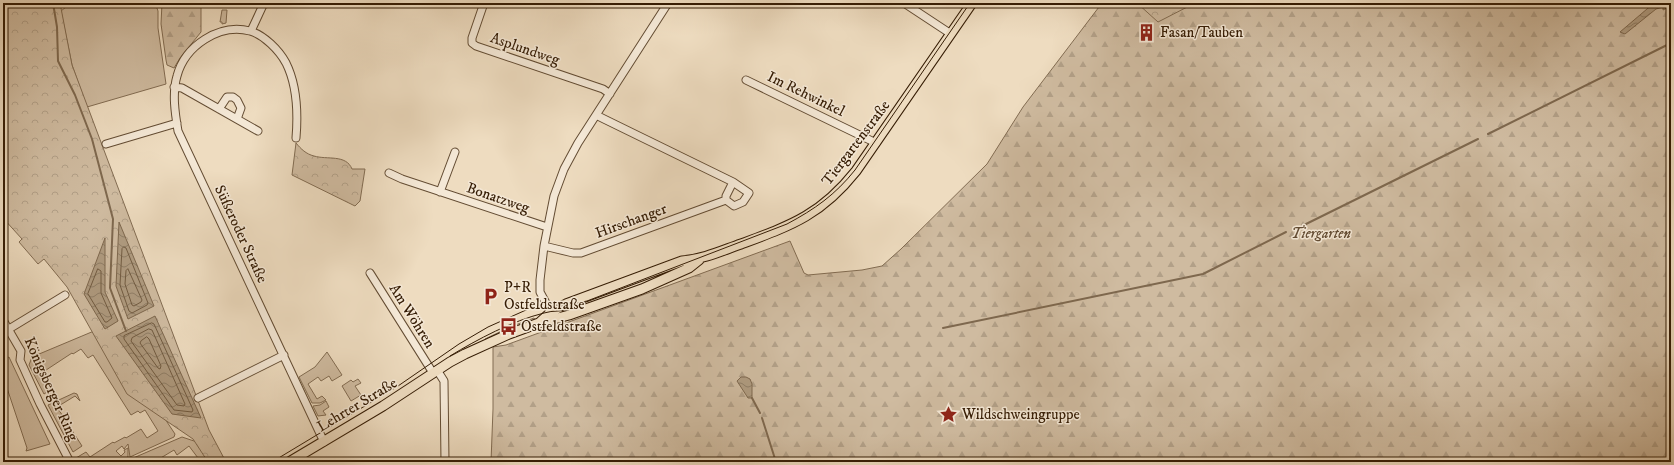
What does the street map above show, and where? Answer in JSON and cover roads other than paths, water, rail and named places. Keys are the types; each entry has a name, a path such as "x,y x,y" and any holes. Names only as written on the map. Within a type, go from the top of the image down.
{"main road":[{"name":"Tiergartenstraße","path":"435,372 450,362 498,339 540,323 553,316 642,289 689,268 699,260 782,229 813,213 845,186 972,3"},
{"name":"Lehrter Straße","path":"289,462 383,406 435,372"}],"street":[{"path":"251,31 264,3"},
{"name":"Asplundweg","path":"484,3 472,38 472,43 476,46 603,89 610,94"},
{"path":"553,316 540,292 540,280 547,227 554,196 564,169 596,115 668,3"},
{"path":"904,3 951,34"},
{"path":"258,131 182,88 174,87 180,67 194,47 204,40 224,31 251,31 279,52 290,73 296,98 296,138"},
{"name":"Im Rehwinkel","path":"746,80 876,143"},
{"name":"Süßeroder Straße","path":"174,87 177,123 183,142 324,442"},
{"path":"219,109 227,97 233,97 237,100 241,108 237,119"},
{"name":"Hirschanger","path":"544,246 573,253 581,253 726,200 734,206 743,202 749,192 733,182 596,115"},
{"path":"106,144 177,123"},
{"path":"440,192 454,152"},
{"name":"Bonatzweg","path":"389,173 440,192 547,227"},
{"path":"726,200 726,196 733,182"},
{"name":"Am Wöhren","path":"370,273 435,372 444,381 445,462"},
{"name":"Königsberger Ring","path":"9,329 65,295"},
{"name":"Königsberger Ring","path":"3,320 21,351 20,360 68,462"},
{"path":"198,398 284,355"}],"water":[{"path":"1654,3 1669,3 1667,8 1663,10 1663,7 1656,9 1625,34 1620,32"},
{"path":"119,222 154,306 128,319 116,286"},
{"path":"105,238 105,292 118,321 105,329 84,294"},
{"path":"155,316 201,418 172,414 116,336"},
{"path":"741,377 750,379 752,384 752,398 748,398 737,381"}],"waterway":[{"path":"53,3 57,27 58,61 75,95 92,139 113,219 110,288 126,331"},
{"path":"1488,134 1671,43"},
{"path":"1304,225 1478,139"},
{"path":"943,328 1203,274 1286,232"},
{"path":"752,398 760,413"},
{"path":"762,418 776,462"}],"tram line":[{"path":"272,462 398,386 459,344 488,327 535,306 546,303 562,306 587,301 787,224 807,213 840,187 855,170 970,3"},
{"path":"450,356 484,337 532,316 547,312 572,309"}],"place":[{"name":"Fasan/Tauben","path":"1147,32"},
{"name":"P+R Ostfeldstraße","path":"491,296"},
{"name":"Ostfeldstraße","path":"508,326"},
{"name":"Wildschweingruppe","path":"949,414"}],"park label":[{"name":"Tiergarten","path":"1321,233"}]}
